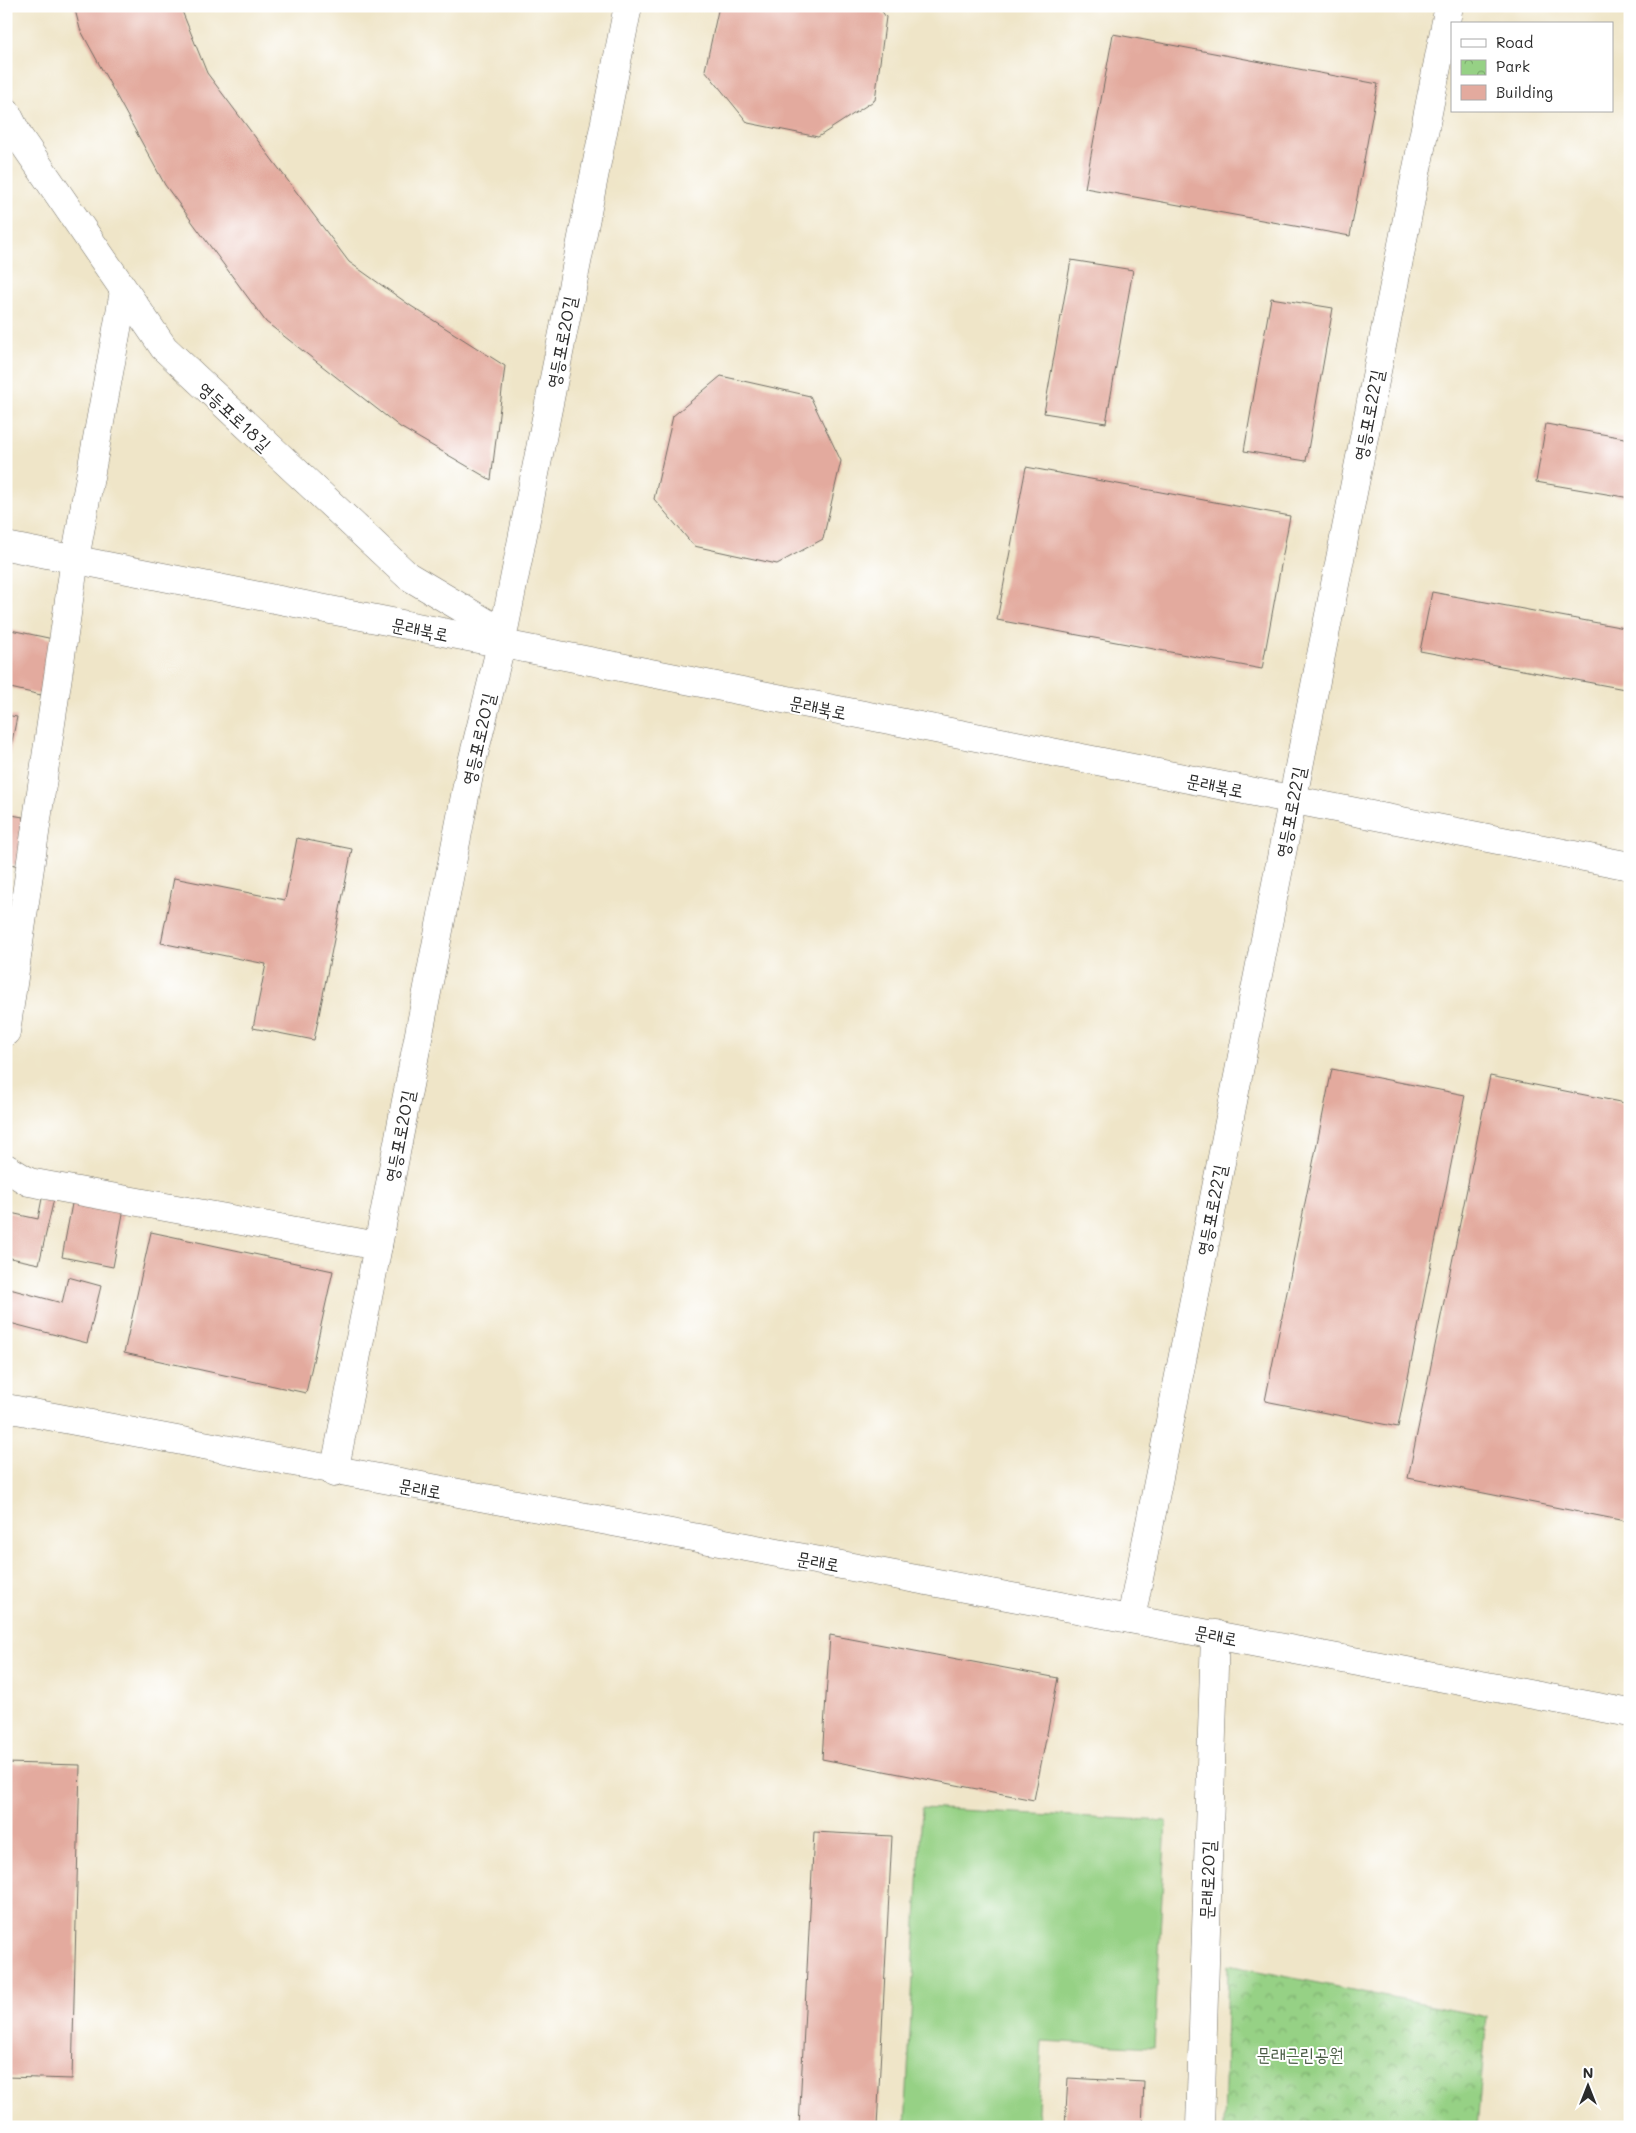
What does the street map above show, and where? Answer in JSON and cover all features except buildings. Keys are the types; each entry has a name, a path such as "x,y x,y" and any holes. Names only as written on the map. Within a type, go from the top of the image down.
{"street":[{"name":"영등포로20길","path":"334,1473 470,770 501,645 628,6"},
{"name":"영등포로22길","path":"1131,1619 1449,6"},
{"name":"영등포로18길","path":"6,111 13,142 164,348 229,411 408,576 492,626 501,645"},
{"path":"6,1032 75,559 124,291"},
{"name":"문래북로","path":"6,546 1630,866"},
{"path":"6,1168 29,1182 378,1246"},
{"name":"문래로","path":"6,1408 334,1473 1215,1634 1630,1713"},
{"name":"문래로20길","path":"1200,2127 1215,1634"}],"green space":[{"path":"922,1808 1166,1821 1154,2047 1042,2041 1037,2127 905,2127"},
{"name":"문래근린공원","path":"1228,1965 1487,2017 1477,2127 1224,2127"}]}
